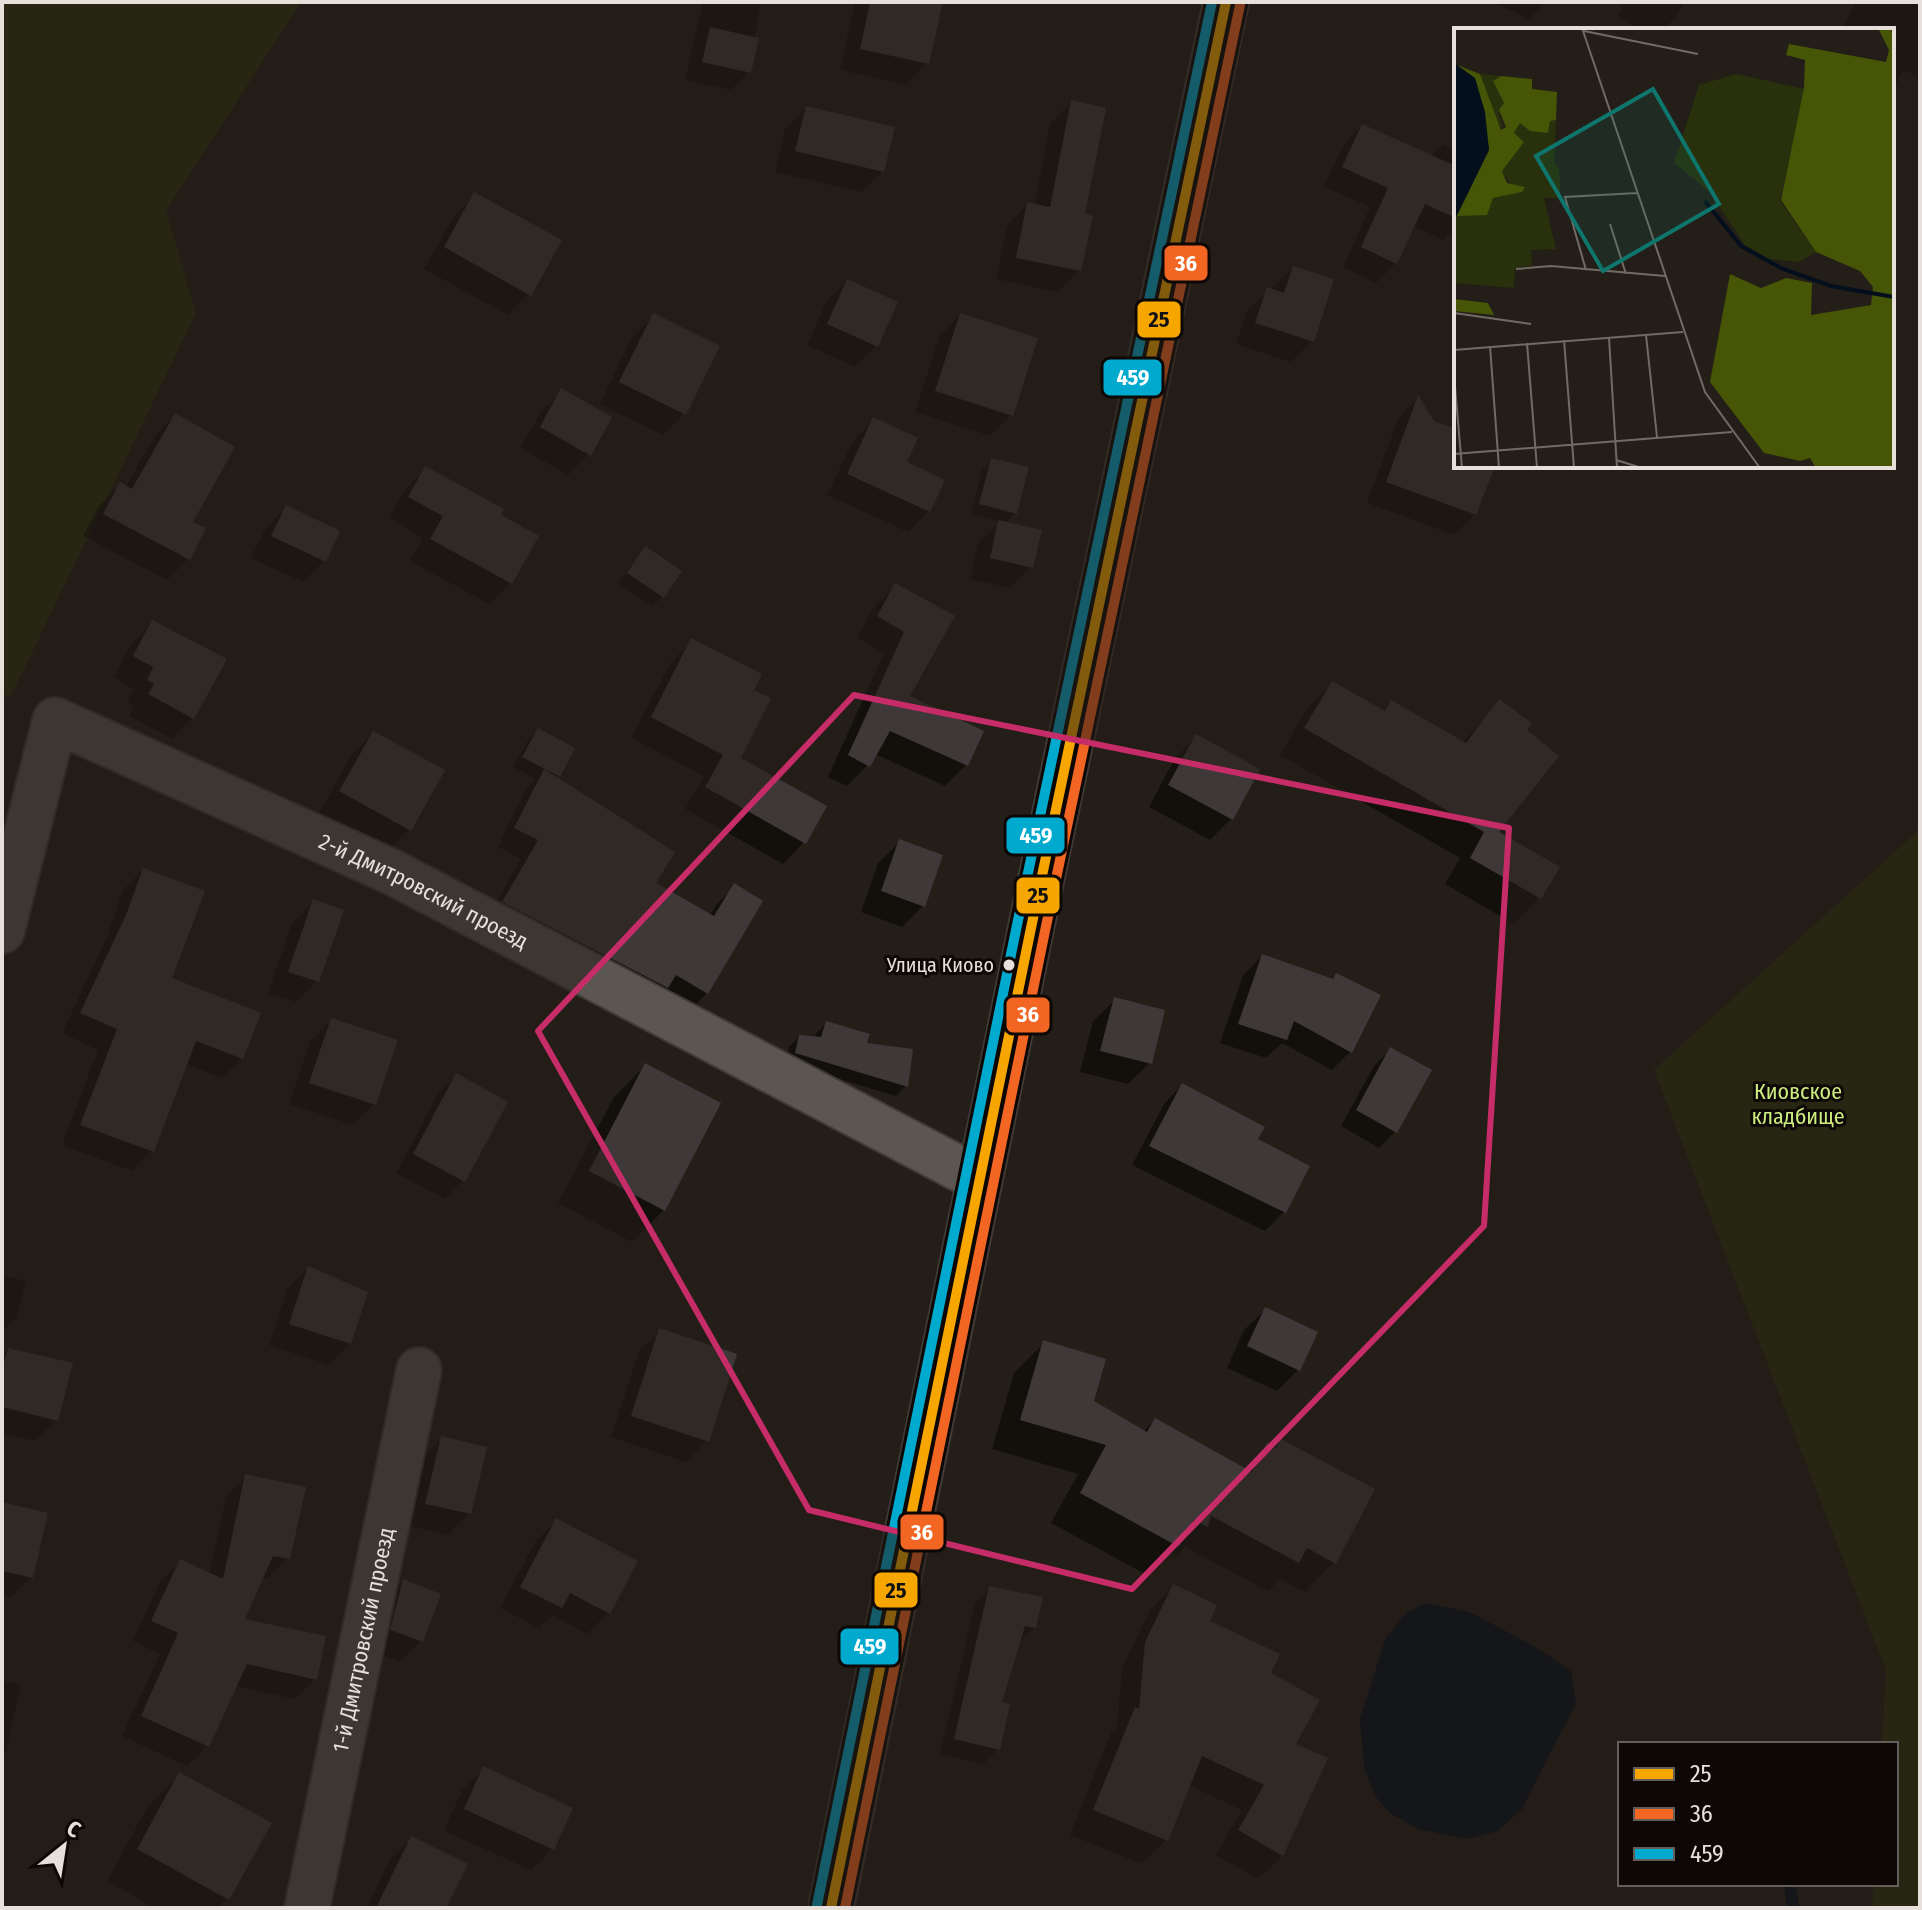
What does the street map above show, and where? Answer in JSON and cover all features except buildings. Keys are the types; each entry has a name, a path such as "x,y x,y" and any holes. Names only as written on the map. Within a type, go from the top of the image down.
{"main road":[{"path":"831,1908 979,1179 1226,2"},
{"name":"2-й Дмитровский проезд","path":"2,931 55,720 392,872 979,1179"},
{"name":"1-й Дмитровский проезд","path":"307,1908 419,1370"}],"highlighted area":[{"path":"854,695 1509,828 1484,1226 1132,1589 809,1510 538,1031"}],"green space":[{"path":"2,2 301,2 166,211 196,313 10,698 2,693"},
{"name":"Киовское кладбище","path":"1920,829 1920,1908 1872,1908 1874,1886 1898,1886 1898,1742 1882,1742 1886,1670 1654,1070"}],"water":[{"path":"1426,1603 1470,1612 1539,1649 1571,1671 1576,1703 1522,1809 1498,1831 1467,1839 1418,1829 1390,1813 1376,1797 1364,1768 1360,1719 1386,1637 1407,1612"}],"waterway":[{"path":"1790,1886 1793,1908"}],"transit line":[{"name":"459","path":"817,1905 1017,925 1212,2"},
{"name":"25","path":"831,1908 1031,928 1226,2"},
{"name":"36","path":"845,1908 1045,931 1240,5"}],"place":[{"name":"Улица Киово","path":"1009,965"}]}
